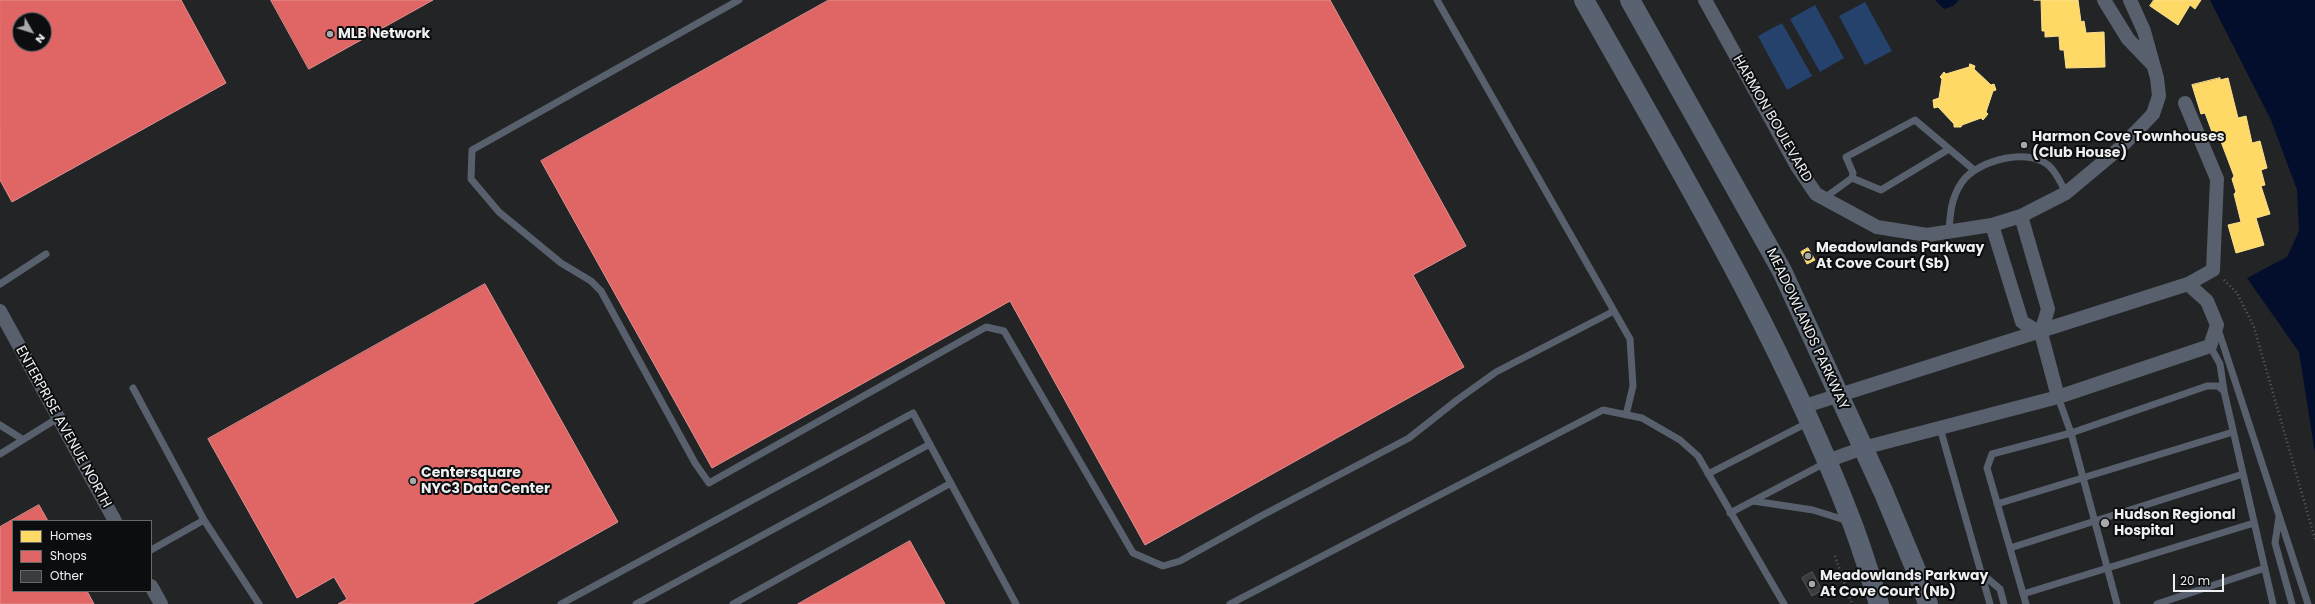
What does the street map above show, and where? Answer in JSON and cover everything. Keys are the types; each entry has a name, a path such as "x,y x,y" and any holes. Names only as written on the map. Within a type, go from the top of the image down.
{"main road":[{"path":"1584,0 1752,302 1827,461 1852,522 1879,604"},
{"name":"MEADOWLANDS PARKWAY","path":"1630,0 1782,271 1883,490 1918,575 1928,604"}],"street":[{"name":"HARMON BOULEVARD","path":"1704,0 1797,166 1816,194 1877,227 1927,235 1992,225 2021,216 2066,193 2122,147 2153,114 2156,107 2159,86 2144,31 2130,0"},
{"path":"2104,0 2128,39 2152,64"},
{"path":"1806,415 1838,395 2042,332 2188,284 2214,270 2217,179 2185,103"},
{"path":"2021,216 2048,309 2042,332 2058,397"},
{"path":"1992,225 2022,322 2042,332"},
{"path":"1827,461 1863,448 2058,397 2210,346 2217,325 2207,301 2188,284"},
{"name":"ENTERPRISE AVENUE NORTH","path":"0,311 114,520"},
{"path":"152,588 161,604"}],"lane":[{"path":"739,0 472,150 471,178 499,212 561,262 591,281 601,291 695,463 709,483 986,327 1004,331 1133,553 1163,566 1180,561 1261,516 1409,438 1457,400 1496,372 1614,311"},
{"path":"1437,0 1630,339 1633,386 1626,415"},
{"path":"1823,199 1852,178 1853,173 1846,157 1915,120 1974,170"},
{"path":"1852,178 1881,190 1949,149"},
{"path":"1949,232 1951,204 1962,182 1974,170 2002,160 2019,156 2035,157 2052,168 2066,193"},
{"path":"0,284 46,254"},
{"path":"2217,325 2308,604"},
{"path":"2210,346 2220,364 2233,432 2273,604"},
{"path":"2026,604 1987,468 1992,454 2071,433 2208,386 2218,386 2224,391"},
{"path":"133,388 204,520 259,604"},
{"path":"2058,397 2071,433 2117,604"},
{"path":"1230,604 1602,410 1642,418 1680,440 1698,456 1730,513 1755,551 1784,604"},
{"path":"563,604 913,413 1016,604"},
{"path":"1708,474 1806,415"},
{"path":"0,454 22,438 58,418"},
{"path":"0,425 22,438"},
{"path":"1940,428 1990,604"},
{"path":"1997,504 2233,432"},
{"path":"636,604 930,444"},
{"path":"1730,513 1827,461"},
{"path":"2010,548 2095,523 2243,474"},
{"path":"733,604 951,483"},
{"path":"1752,501 1813,510 1852,522"},
{"path":"2279,515 2275,543 2292,604"},
{"path":"152,549 204,520"},
{"path":"2023,594 2254,523"},
{"path":"2157,604 2265,568"},
{"path":"1981,573 2000,589 2004,604"}],"path":[{"path":"2214,270 2237,293 2254,327 2315,539"},
{"path":"1835,556 1852,604"}],"shaded area":[{"path":"1935,0 1959,0 1953,6 1944,9"},
{"path":"2210,0 2315,0 2315,453 2299,352 2247,278 2287,257 2299,231 2297,190 2271,120"},
{"path":"1865,2 1892,51 1865,65 1839,16"},
{"path":"1815,5 1844,58 1820,72 1790,19"},
{"path":"1782,23 1812,76 1787,90 1758,36"}],"building: Homes":[{"path":"2041,0 2078,0 2081,22 2084,21 2086,33 2104,32 2105,67 2066,68 2064,50 2060,50 2059,36 2045,37 2045,31 2042,31"},
{"path":"2154,0 2201,0 2195,9 2190,5 2178,25 2150,6"},
{"path":"1970,64 1975,66 1974,69 1991,85 1994,84 1996,90 1993,91 1986,112 1988,114 1983,120 1981,118 1962,125 1961,127 1954,127 1954,124 1938,107 1934,108 1933,100 1939,98 1942,79 1940,77 1944,72 1946,74 1969,67"},
{"path":"2220,78 2220,80 2228,78 2238,118 2246,116 2252,143 2260,141 2267,168 2261,170 2265,185 2261,186 2270,214 2256,218 2264,245 2236,253 2228,225 2241,222 2234,194 2236,192 2232,179 2234,176 2220,139 2215,140 2205,113 2201,114 2192,85"},
{"path":"1808,248 1815,260 1807,264 1801,252"}],"building: Shops":[{"path":"0,0 181,0 226,83 12,202 0,180"},
{"name":"MLB Network","path":"271,0 433,0 309,69"},
{"path":"829,0 1330,0 1466,246 1413,275 1464,367 1145,545 1010,301 712,468 541,161"},
{"name":"Centersquare NYC3 Data Center","path":"485,284 618,522 472,604 338,604 347,599 334,577 297,598 208,439"},
{"path":"39,505 47,520 12,520"},
{"path":"12,520 12,592 88,592 94,604 0,604 0,527"},
{"path":"910,541 945,604 798,604"}],"building: Other":[{"path":"1812,572 1822,590 1812,596 1802,578"}],"place":[{"name":"MLB Network","path":"330,34"},
{"name":"Harmon Cove Townhouses (Club House)","path":"2024,145"},
{"name":"Meadowlands Parkway At Cove Court (Sb)","path":"1808,256"},
{"name":"Centersquare NYC3 Data Center","path":"413,481"},
{"name":"Hudson Regional Hospital","path":"2105,523"},
{"name":"Meadowlands Parkway At Cove Court (Nb)","path":"1812,584"}]}
